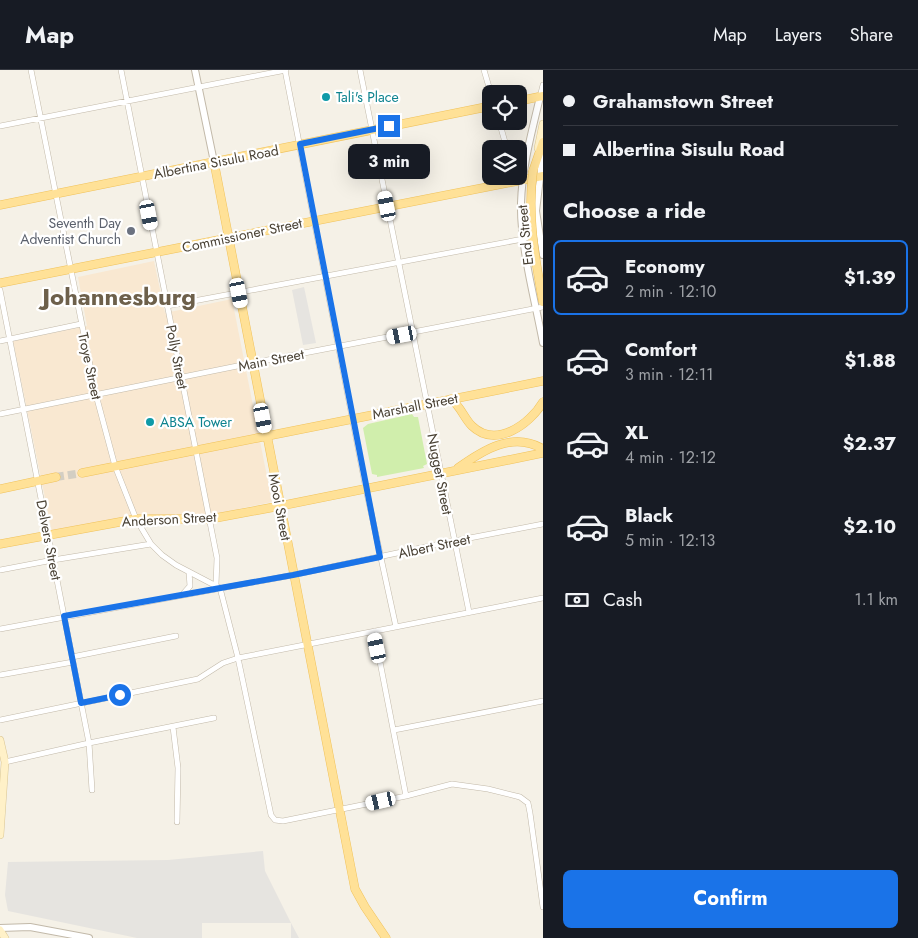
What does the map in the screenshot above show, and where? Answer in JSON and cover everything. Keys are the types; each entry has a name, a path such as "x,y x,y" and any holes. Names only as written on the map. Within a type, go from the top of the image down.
{"main road":[{"path":"527,100 542,97"},
{"name":"Albertina Sisulu Road","path":"0,205 482,108"},
{"path":"543,124 533,171 530,212 531,233 543,302"},
{"path":"533,171 543,142"},
{"name":"Mooi Street","path":"214,162 293,575 356,889 385,937"},
{"name":"Commissioner Street","path":"527,179 541,177"},
{"name":"Commissioner Street","path":"0,283 496,185"},
{"name":"Marshall Street","path":"82,473 543,381"},
{"path":"451,399 459,405 475,429 493,434 509,432 525,424 543,402"},
{"path":"454,470 491,448 515,442 533,445 543,451"},
{"name":"Anderson Street","path":"0,544 136,519 210,519 366,489 543,451"},
{"path":"0,488 56,477"},
{"path":"0,740 5,762 0,835"},
{"path":"0,929 5,938"}],"street":[{"name":"Troye Street","path":"31,70 96,395 115,466 136,519 151,544 162,555 218,587"},
{"name":"Polly Street","path":"121,70 210,519 218,565 218,587 238,658 271,815 275,820 283,821 340,810"},
{"name":"Mooi Street","path":"195,70 214,162"},
{"path":"0,126 285,70 366,489 396,627"},
{"name":"Nugget Street","path":"360,70 469,612"},
{"path":"484,70 488,85"},
{"path":"542,97 543,84"},
{"name":"End Street","path":"527,159 542,97"},
{"name":"End Street","path":"543,152 536,211 543,255"},
{"name":"End Street","path":"522,185 520,204 523,239 540,307 543,343"},
{"path":"168,306 523,239 540,234"},
{"name":"Delvers Street","path":"0,290 89,743 92,790"},
{"name":"Main Street","path":"0,414 540,307"},
{"path":"0,340 81,324"},
{"name":"Albert Street","path":"0,628 218,587 293,575 543,524"},
{"path":"0,570 151,544"},
{"path":"183,595 190,586 189,572"},
{"path":"0,720 202,678 215,667 238,658 543,598"},
{"path":"374,632 406,796"},
{"path":"0,675 176,636"},
{"path":"394,730 543,701"},
{"path":"5,762 214,718"},
{"path":"173,727 178,768 177,822"},
{"path":"340,810 452,784 488,789 524,799 528,803 530,813 543,908"},
{"path":"0,929 30,927 88,938"}],"shaded area":[{"path":"154,261 165,313 232,299 272,502 205,516 139,515 52,532 13,341 87,326 78,277"},
{"path":"304,287 316,343 303,345 292,290"},
{"path":"263,851 265,871 291,923 202,923 202,938 137,938 8,911 5,895 8,862 168,860"},
{"path":"291,923 299,938 291,938"}],"green space":[{"path":"412,414 414,417 418,417 427,464 423,466 424,468 377,477 377,475 372,474 363,428 368,424"}],"tunnel":[{"path":"56,477 82,473"}],"place":[{"name":"Tali's Place","path":"326,97"},
{"name":"Seventh Day Adventist Church","path":"131,231"},
{"name":"ABSA Tower","path":"150,422"}],"district":[{"name":"Johannesburg","path":"119,297"}],"route":[{"path":"120,695 81,703 64,616 293,575 380,557 300,144 389,126"}]}
